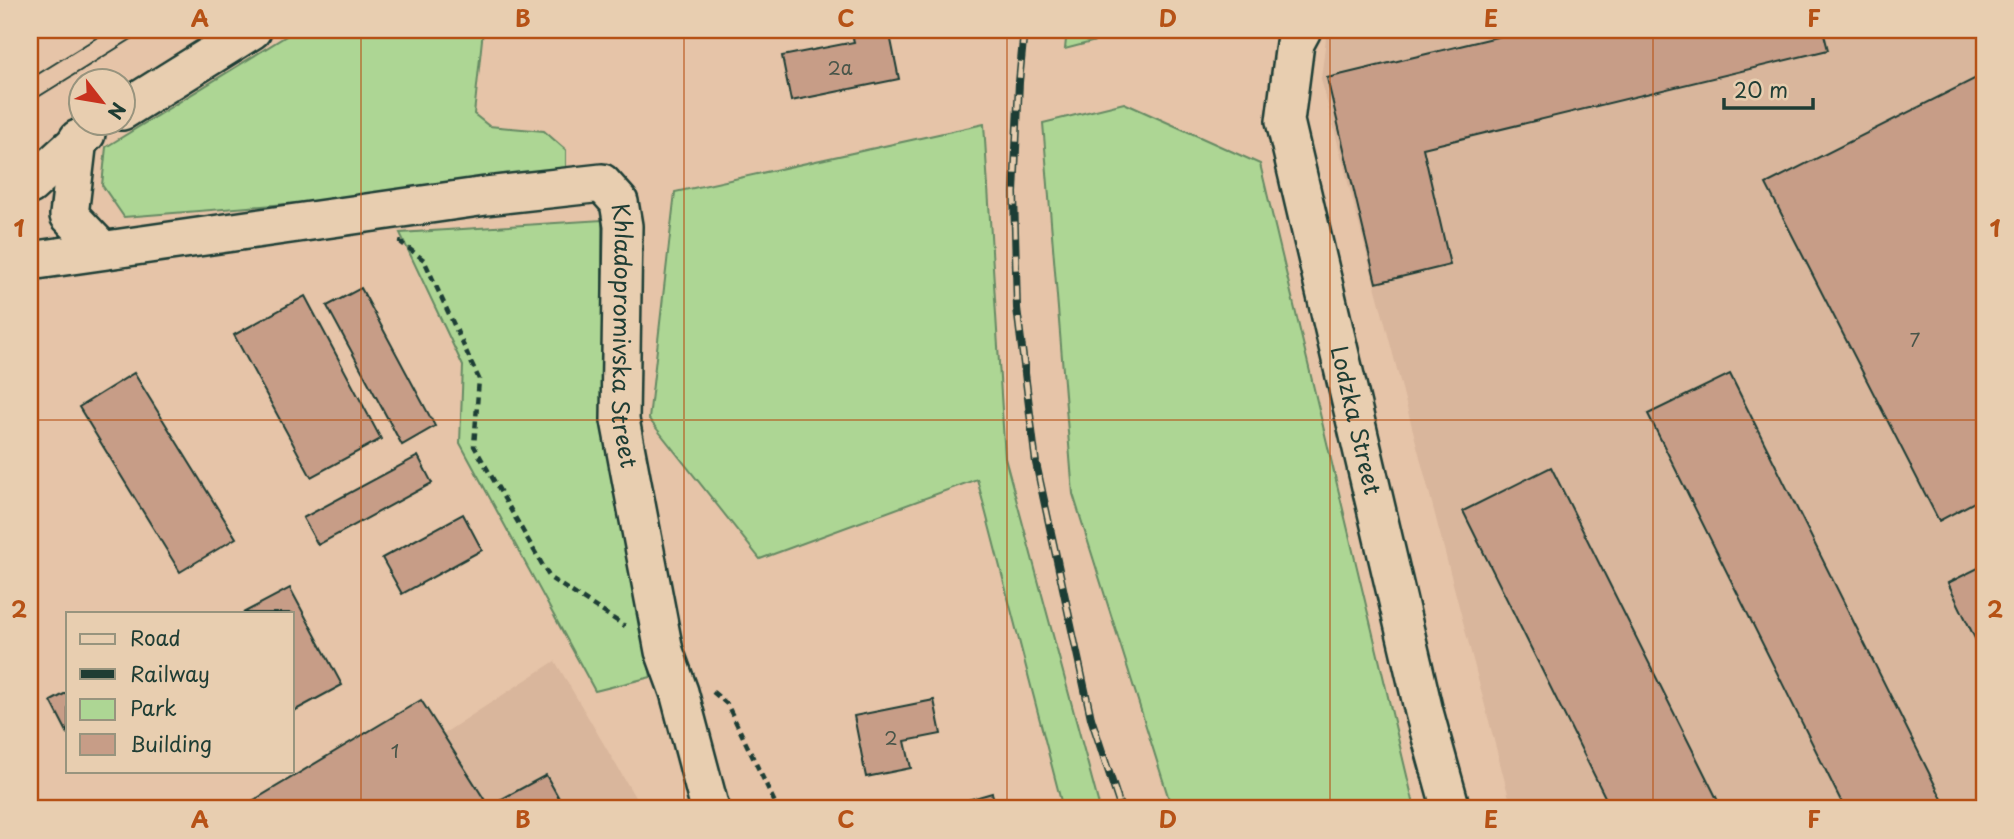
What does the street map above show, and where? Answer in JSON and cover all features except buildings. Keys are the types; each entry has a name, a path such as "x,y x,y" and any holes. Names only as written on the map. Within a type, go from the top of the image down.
{"street":[{"path":"136,102 252,30"},
{"name":"Lodzka Street","path":"1302,30 1295,43 1285,121 1424,712 1451,809"},
{"path":"30,185 86,136"},
{"path":"91,136 69,215 102,250"},
{"name":"Khladopromivska Street","path":"30,261 486,196 602,183 620,202 623,226 620,420 664,651 679,692 710,809"}],"path":[{"path":"366,213 424,260 479,379 474,446 550,578 664,651"},
{"path":"706,687 727,704 778,809"}],"shaded area":[{"path":"1327,30 1984,30 1984,809 1512,809 1321,79"},
{"path":"555,661 642,809 328,809"}],"green space":[{"path":"296,30 483,30 474,114 489,126 544,131 566,150 566,169 550,183 124,217 102,185 106,147 124,136 136,136 136,129"},
{"path":"1067,30 1138,30 1065,49"},
{"path":"1124,103 1260,164 1415,809 1172,809 1073,494 1043,123"},
{"path":"984,124 1005,458 1100,809 1063,809 977,479 760,559 649,419 675,192"},
{"path":"602,220 602,410 651,677 595,691 460,443 463,366 400,233"}],"tram line":[{"path":"30,79 109,30"},
{"path":"30,102 146,30"}],"railway":[{"path":"1024,30 1014,193 1017,308 1036,463 1091,718 1121,809"}]}
